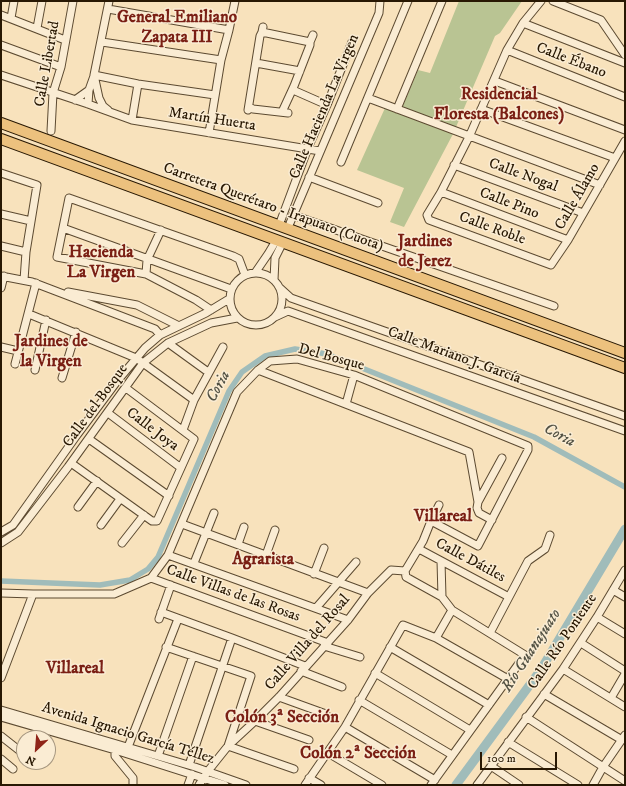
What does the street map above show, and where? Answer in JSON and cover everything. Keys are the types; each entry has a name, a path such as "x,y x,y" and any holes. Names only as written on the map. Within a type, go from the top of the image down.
{"highway":[{"name":"Carretera Querétaro - Irapuato (Cuota)","path":"1,123 625,353"},
{"name":"Carretera Querétaro - Irapuato (Cuota)","path":"1,139 625,368"}],"street":[{"path":"12,18 14,1"},
{"path":"37,28 42,1"},
{"name":"Calle Libertad","path":"51,131 53,93 60,67 73,1"},
{"path":"88,104 89,90 102,42 109,1"},
{"path":"209,133 221,60 230,30 235,1"},
{"name":"Calle Hacienda La Virgen","path":"290,223 379,13 380,1"},
{"path":"341,162 408,1"},
{"path":"397,109 442,1"},
{"path":"441,192 469,137 507,50 523,23 541,1"},
{"path":"553,1 601,20 625,55"},
{"path":"108,9 230,30"},
{"path":"1,15 12,18 65,40"},
{"path":"523,23 625,63"},
{"path":"310,42 263,29 260,36 249,109 285,112 313,35"},
{"path":"102,42 221,60"},
{"path":"281,220 308,148 328,103 352,42"},
{"path":"1,45 60,67"},
{"name":"Calle Ébano","path":"507,50 625,96"},
{"path":"256,63 300,71"},
{"path":"1,75 111,113"},
{"path":"94,75 138,84 215,95"},
{"name":"Martín Huerta","path":"94,75 99,98 103,106 111,113 132,120 320,151"},
{"path":"494,81 625,130"},
{"path":"132,120 138,84"},
{"path":"294,88 328,103"},
{"path":"75,100 89,90"},
{"path":"368,98 600,185"},
{"path":"481,109 615,158"},
{"name":"Calle Álamo","path":"551,265 568,240 625,141"},
{"name":"Calle Nogal","path":"454,164 583,213"},
{"path":"1,173 37,186 26,252 24,280"},
{"path":"309,177 378,203"},
{"name":"Calle Roble","path":"441,192 427,215 429,220 551,265"},
{"name":"Calle Pino","path":"441,192 568,240"},
{"path":"211,310 196,300 146,274 57,257 69,198 233,256 239,259 245,275"},
{"path":"1,214 31,221"},
{"path":"293,215 554,306"},
{"path":"63,228 147,260 231,289"},
{"path":"146,274 147,260 161,230"},
{"path":"255,273 268,254 277,245 274,280"},
{"path":"1,246 26,252"},
{"path":"255,273 265,274 274,280 280,288 282,298 280,309 275,317 266,323 256,325 246,323 237,318 231,309 229,299 231,289 237,281 245,275 255,273"},
{"path":"1,288 2,276 36,283 155,330 160,335"},
{"path":"15,364 36,283"},
{"name":"Calle Mariano J. García","path":"280,288 292,298 625,416"},
{"path":"52,290 137,305 179,326"},
{"name":"Calle del Bosque","path":"1,532 13,525 118,380 145,348 160,335 211,310 229,299"},
{"name":"Calle Mariano J. García","path":"275,317 288,311 625,431"},
{"path":"28,314 76,332 136,358 194,400"},
{"name":"Calle del Bosque","path":"1,544 18,532 89,439 144,363 168,343 211,323 237,318"},
{"path":"35,370 46,320"},
{"path":"62,378 76,332"},
{"path":"168,343 208,372"},
{"path":"1,347 18,351"},
{"path":"183,430 194,400 223,347"},
{"name":"Del Bosque","path":"151,578 168,555 237,392 258,370 270,361 297,359 354,375 528,446 528,450 492,520"},
{"path":"258,370 469,452 478,502"},
{"path":"346,404 354,375"},
{"path":"71,463 152,521 157,521 194,439 126,388"},
{"name":"Calle Joya","path":"108,413 181,468"},
{"path":"89,439 169,496"},
{"path":"431,521 478,546 492,520 479,513 477,508 478,502 502,458"},
{"path":"78,507 97,481"},
{"path":"101,525 120,499"},
{"path":"345,727 433,782 525,655 452,610 442,597 406,574 439,505"},
{"path":"194,563 214,513"},
{"path":"122,543 144,515"},
{"path":"182,524 368,593"},
{"path":"238,544 244,526"},
{"path":"266,555 275,530"},
{"path":"490,633 528,561 545,549 550,535"},
{"path":"314,574 324,548"},
{"name":"Calle Dátiles","path":"419,549 509,597"},
{"path":"168,555 194,563 348,620"},
{"path":"441,561 442,597"},
{"path":"316,608 356,562"},
{"name":"Calle Villa del Rosal","path":"200,785 208,771 228,746 279,697 348,620 368,593 391,570 406,574"},
{"name":"Calle Río Poniente","path":"477,785 581,643 625,570"},
{"path":"1,593 114,594 151,578"},
{"name":"Calle Villas de las Rosas","path":"151,578 360,657"},
{"path":"171,585 160,616 178,619 232,638 342,687"},
{"path":"613,590 625,597"},
{"path":"1,678 33,594"},
{"path":"436,638 452,610"},
{"path":"597,617 625,634"},
{"path":"128,747 178,619"},
{"path":"305,785 345,727 403,625 436,638 508,679"},
{"path":"189,765 232,638"},
{"path":"581,643 625,671"},
{"path":"166,647 251,676 228,746 294,769"},
{"path":"390,647 489,705"},
{"path":"158,756 193,656"},
{"path":"563,669 625,707"},
{"path":"375,673 470,730"},
{"path":"611,698 625,674"},
{"path":"544,694 623,737 602,767 593,785"},
{"path":"279,697 326,714"},
{"path":"359,700 452,755"},
{"name":"Avenida Ignacio García Téllez","path":"2,713 128,747 208,771 246,785"},
{"path":"526,718 625,781"},
{"path":"255,721 309,740"},
{"name":"Avenida Ignacio García Téllez","path":"53,728 115,750 225,785"},
{"path":"1,736 16,748"},
{"path":"508,742 578,785"},
{"path":"115,750 114,756 133,778 133,785"},
{"path":"328,753 382,785"},
{"path":"1,759 13,769"},
{"path":"491,766 518,785"},
{"path":"188,785 192,774"},
{"path":"309,778 321,785"}],"green space":[{"path":"459,1 522,1 500,33 495,36 456,127 402,108 418,70 430,73"},
{"path":"385,108 453,134 404,227 390,222 404,188 357,170"}],"waterway":[{"name":"Coria","path":"1,581 100,585 130,580 148,569 158,557 229,391 242,372 265,356 295,349 327,354 534,437 625,487"},
{"name":"Río Guanajuato","path":"456,785 540,671 625,529"}],"district":[{"name":"General Emiliano Zapata III","path":"177,28"},
{"name":"Residencial Floresta (Balcones)","path":"499,105"},
{"name":"Jardines de Jerez","path":"425,252"},
{"name":"Hacienda La Virgen","path":"101,263"},
{"name":"Jardines de la Virgen","path":"51,352"},
{"name":"Villareal","path":"443,517"},
{"name":"Agrarista","path":"263,560"},
{"name":"Villareal","path":"75,669"},
{"name":"Colón 3ª Sección","path":"282,718"},
{"name":"Colón 2ª Sección","path":"358,754"}]}
